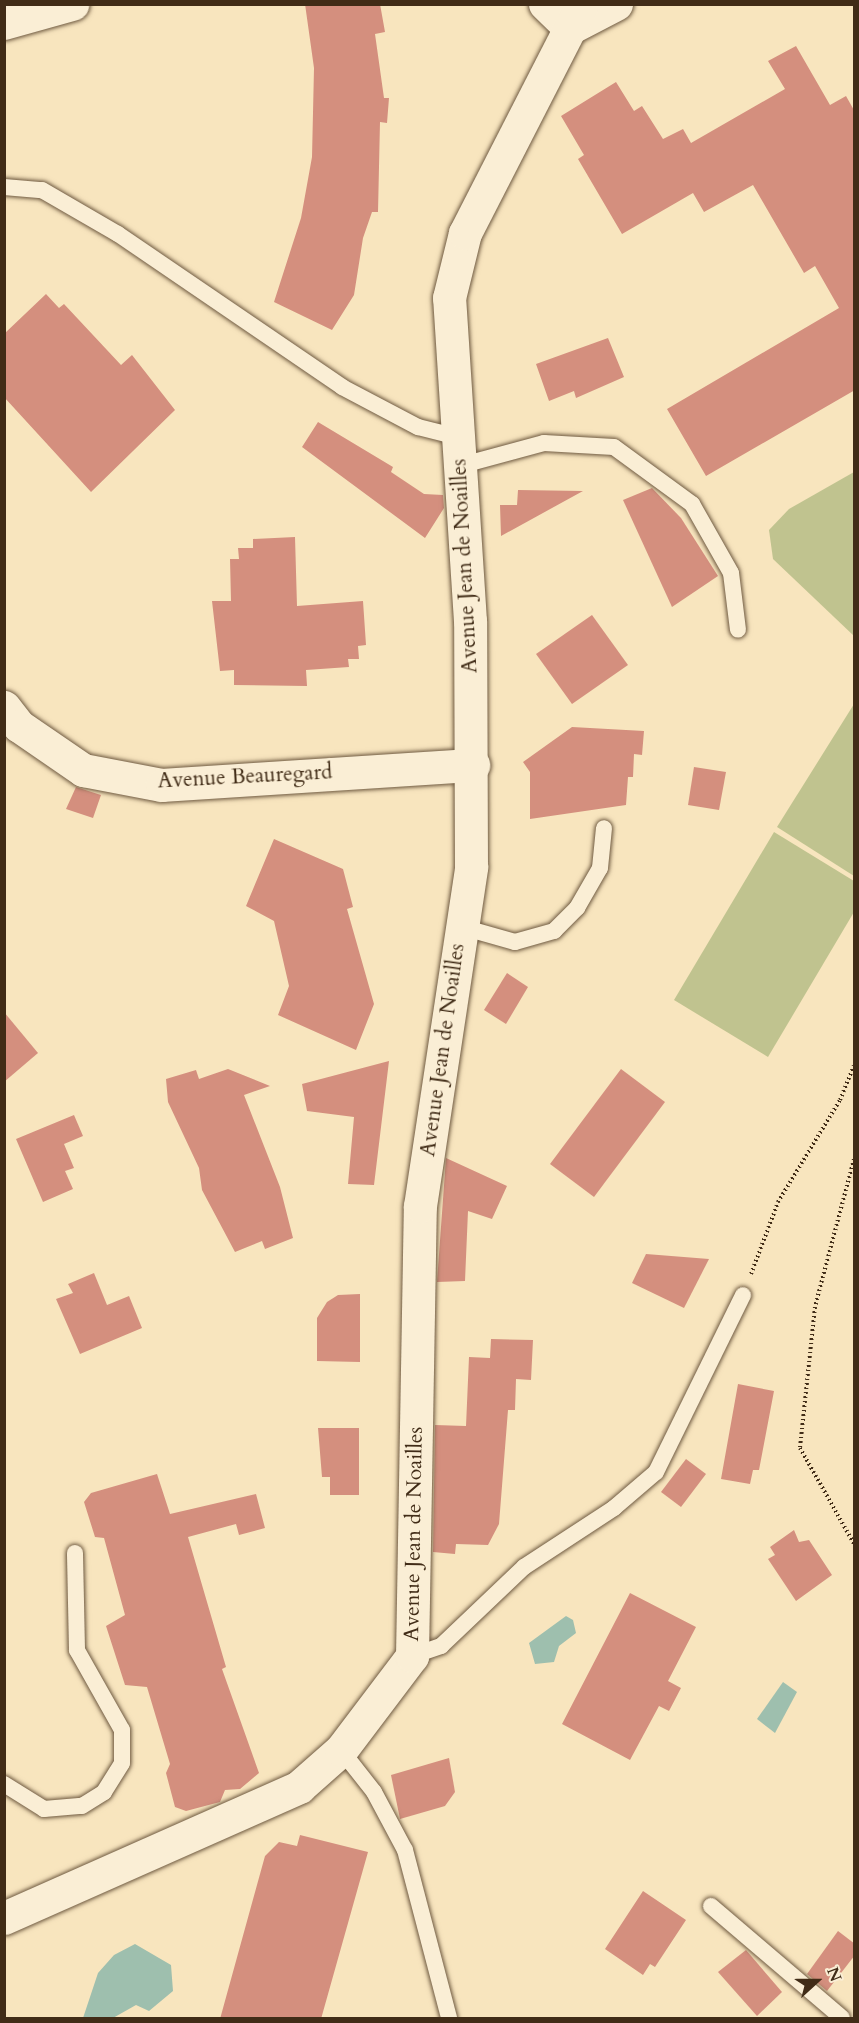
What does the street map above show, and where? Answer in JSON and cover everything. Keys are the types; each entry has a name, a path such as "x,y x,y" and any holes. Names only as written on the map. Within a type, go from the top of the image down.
{"street":[{"path":"4,22 72,4"},
{"path":"545,4 576,16 616,4"},
{"name":"Avenue Jean de Noailles","path":"4,1918 299,1787 341,1750 412,1656 420,1206 471,867 473,765 459,452 449,298 465,233 576,16"},
{"name":"Avenue Beauregard","path":"4,708 19,726 83,770 162,785 473,765"}],"lane":[{"path":"4,187 42,190 118,234 342,387 418,427 459,452 544,443 614,447 692,504 731,573 738,630"},
{"path":"462,927 515,942 554,931 577,908 600,868 604,828"},
{"path":"412,1656 441,1647 524,1567 614,1508 656,1472 744,1295"},
{"path":"4,1784 44,1809 82,1806 104,1792 122,1762 122,1730 77,1650 75,1553"},
{"path":"341,1750 374,1792 405,1850 448,2019"},
{"path":"711,1906 842,2019"}],"path":[{"path":"744,1295 778,1202 840,1100 855,1066"},
{"path":"855,1160 815,1307 800,1448 855,1544"}],"green space":[{"path":"854,472 854,636 773,559 769,530 789,509"},
{"path":"854,704 854,876 777,827"},
{"path":"774,832 854,881 854,912 768,1057 674,1000"}],"shaded area":[{"path":"566,1616 573,1620 576,1633 559,1646 554,1662 535,1664 529,1643"},
{"path":"783,1682 797,1692 775,1733 757,1719"},
{"path":"135,1944 171,1965 173,1991 149,2011 136,2005 113,2018 83,2018 98,1973 114,1955"}],"building":[{"path":"305,4 380,4 385,32 375,34 384,98 389,98 387,123 380,122 378,212 372,212 363,238 354,295 332,330 274,302 301,218 312,157 314,68"},
{"path":"796,46 830,105 846,96 855,112 855,390 706,476 667,409 839,308 815,266 804,273 753,185 704,212 693,193 622,234 578,159 584,155 561,116 616,82 634,111 642,106 663,139 683,129 691,143 785,89 768,61"},
{"path":"46,294 59,308 64,304 121,365 132,355 175,410 91,492 4,397 4,334"},
{"path":"608,338 624,377 576,398 574,391 549,401 536,364"},
{"path":"318,422 393,467 391,472 424,494 443,495 444,508 425,538 302,447"},
{"path":"652,488 681,518 718,576 672,607 623,500"},
{"path":"518,490 583,491 501,536 500,505 517,505"},
{"path":"295,537 297,606 363,601 366,645 358,646 359,659 348,659 349,667 306,670 307,686 234,685 234,670 220,671 212,601 231,601 230,559 239,559 238,548 253,548 253,539"},
{"path":"592,615 628,665 572,704 536,654"},
{"path":"572,727 644,731 642,755 634,754 633,777 628,777 626,805 530,819 530,772 523,762"},
{"path":"694,767 726,772 719,810 688,805"},
{"path":"76,787 101,795 93,818 66,809"},
{"path":"274,839 343,869 353,907 347,909 374,1004 356,1050 278,1015 289,986 274,921 246,906"},
{"path":"507,973 528,987 506,1024 484,1010"},
{"path":"4,1012 38,1053 4,1082"},
{"path":"389,1061 374,1185 348,1184 354,1117 307,1111 302,1084"},
{"path":"228,1069 270,1086 244,1095 280,1187 293,1238 265,1249 262,1241 235,1252 202,1190 199,1168 168,1102 166,1079 196,1070 199,1079"},
{"path":"621,1069 665,1102 594,1197 550,1164"},
{"path":"74,1115 83,1136 64,1144 74,1168 65,1171 73,1189 43,1202 16,1139"},
{"path":"446,1158 507,1186 492,1219 468,1211 465,1281 437,1282"},
{"path":"646,1254 709,1259 684,1308 632,1283"},
{"path":"94,1273 107,1305 129,1296 142,1328 80,1354 56,1299 73,1293 68,1284"},
{"path":"360,1294 360,1362 317,1361 317,1318 327,1302 338,1295"},
{"path":"491,1339 533,1340 531,1380 516,1379 515,1410 508,1410 499,1524 488,1545 456,1544 455,1554 433,1552 435,1425 466,1426 469,1357 490,1358"},
{"path":"738,1384 774,1391 759,1470 753,1470 750,1484 721,1479"},
{"path":"318,1428 359,1428 359,1495 330,1495 330,1477 322,1477"},
{"path":"686,1459 706,1474 681,1507 661,1492"},
{"path":"157,1474 170,1514 256,1494 265,1528 239,1535 236,1524 188,1537 226,1667 222,1669 259,1773 240,1789 225,1790 220,1802 186,1811 175,1807 166,1773 170,1764 147,1687 125,1685 106,1626 125,1615 104,1538 95,1537 84,1502 91,1493"},
{"path":"794,1530 799,1542 809,1540 832,1575 796,1601 768,1559 775,1555 770,1547"},
{"path":"630,1593 696,1627 668,1681 681,1688 669,1711 659,1706 630,1760 562,1724"},
{"path":"449,1758 455,1792 445,1806 400,1819 391,1775"},
{"path":"300,1835 368,1852 321,2019 220,2019 265,1856 279,1842 297,1846"},
{"path":"643,1891 686,1920 655,1967 650,1964 643,1975 605,1949"},
{"path":"838,1931 855,1944 855,1955 827,1991 807,1974"},
{"path":"746,1950 782,1992 757,2016 718,1972"}]}
